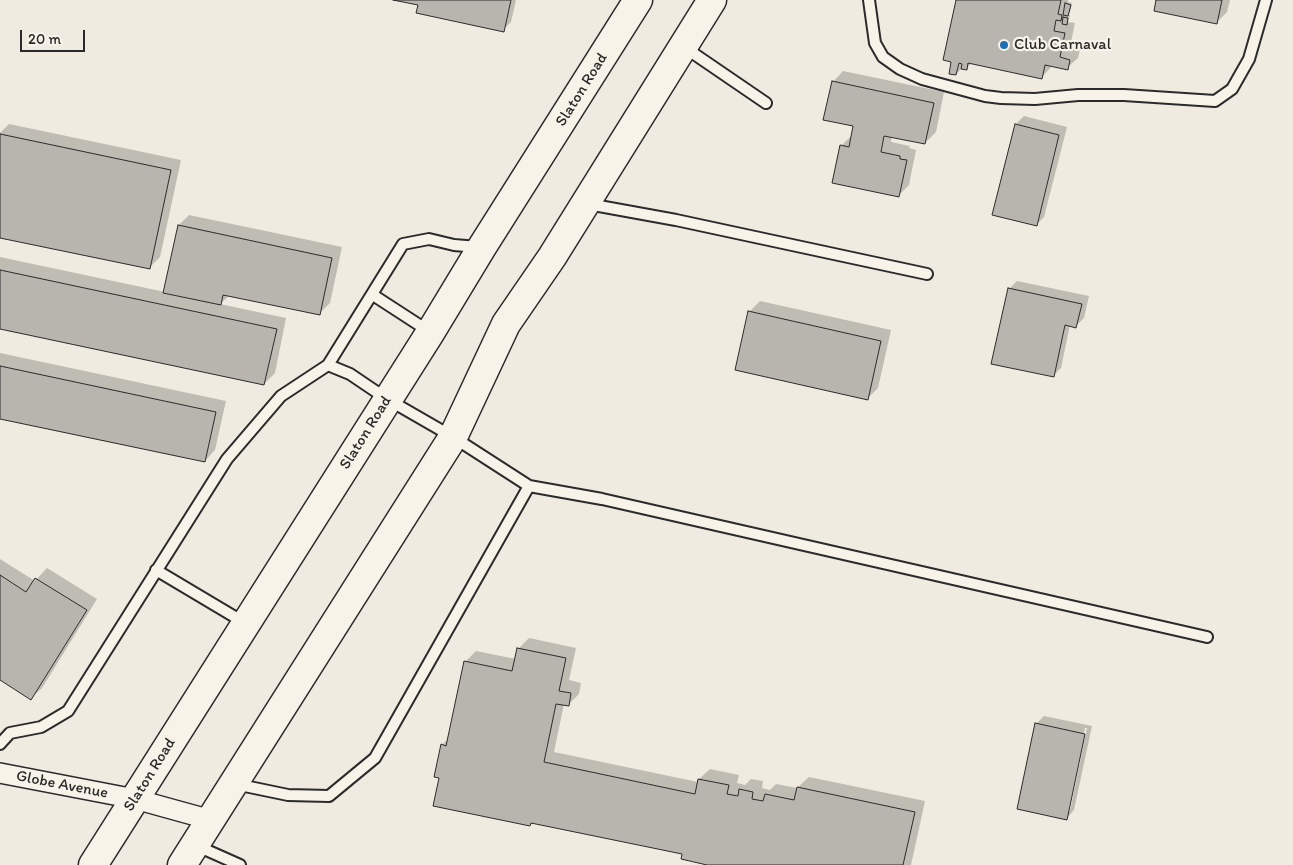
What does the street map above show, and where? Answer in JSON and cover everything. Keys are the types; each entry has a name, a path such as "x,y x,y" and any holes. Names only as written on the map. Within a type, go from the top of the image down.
{"highway":[{"name":"Slaton Road","path":"93,865 430,333 638,0"},
{"path":"189,855 453,437 506,324 552,257 712,0"}],"street":[{"name":"Globe Avenue","path":"0,773 135,800 211,820"}],"lane":[{"path":"868,0 874,42 883,57 900,69 922,79 984,96 1001,98 1035,99 1078,95 1115,95 1215,101 1232,89 1249,59 1266,0"},
{"path":"683,46 766,103"},
{"path":"585,204 676,220 927,274"},
{"path":"0,744 10,733 41,727 68,711 227,459 281,396 328,365 403,244 429,239 454,245 482,247"},
{"path":"372,295 430,333"},
{"path":"328,365 350,374 387,399 453,437 529,486 602,499 1207,637"},
{"path":"233,784 288,795 329,796 375,758 529,486"},
{"path":"156,570 246,623"},
{"path":"189,855 240,865"}],"building":[{"path":"393,0 511,0 504,32 416,13 418,5"},
{"name":"Club Carnaval","path":"956,0 1061,0 1058,14 1062,15 1061,21 1056,20 1054,31 1065,33 1060,57 1070,60 1068,70 1045,65 1042,79 968,63 967,70 961,69 962,64 959,63 956,75 949,74 951,62 943,60"},
{"path":"1156,0 1222,0 1217,24 1154,11"},
{"path":"1065,3 1071,5 1068,16 1063,15"},
{"path":"1063,17 1068,18 1067,25 1062,24"},
{"path":"832,81 934,103 925,144 884,136 881,152 900,156 900,159 907,160 899,197 832,183 840,145 849,147 853,126 823,120"},
{"path":"1015,124 1059,135 1037,226 992,215"},
{"path":"0,134 171,170 150,269 0,238"},
{"path":"178,225 332,258 320,315 223,295 221,305 163,293"},
{"path":"0,270 277,329 264,385 0,329"},
{"path":"1008,288 1082,304 1076,328 1065,325 1054,377 991,364"},
{"path":"748,311 881,341 868,400 735,370"},
{"path":"0,366 216,412 205,462 0,419"},
{"path":"0,575 26,592 35,578 87,610 31,700 0,680"},
{"path":"517,648 566,658 559,691 571,693 569,706 556,704 544,762 695,794 698,779 729,785 727,794 738,796 739,789 753,792 752,799 763,801 765,794 794,800 797,787 915,812 903,865 707,865 681,859 682,854 531,823 530,826 433,806 439,778 434,777 441,744 446,746 464,661 512,671"},
{"path":"1035,723 1085,734 1067,820 1017,809"}],"place":[{"name":"Club Carnaval","path":"1004,45"}]}
